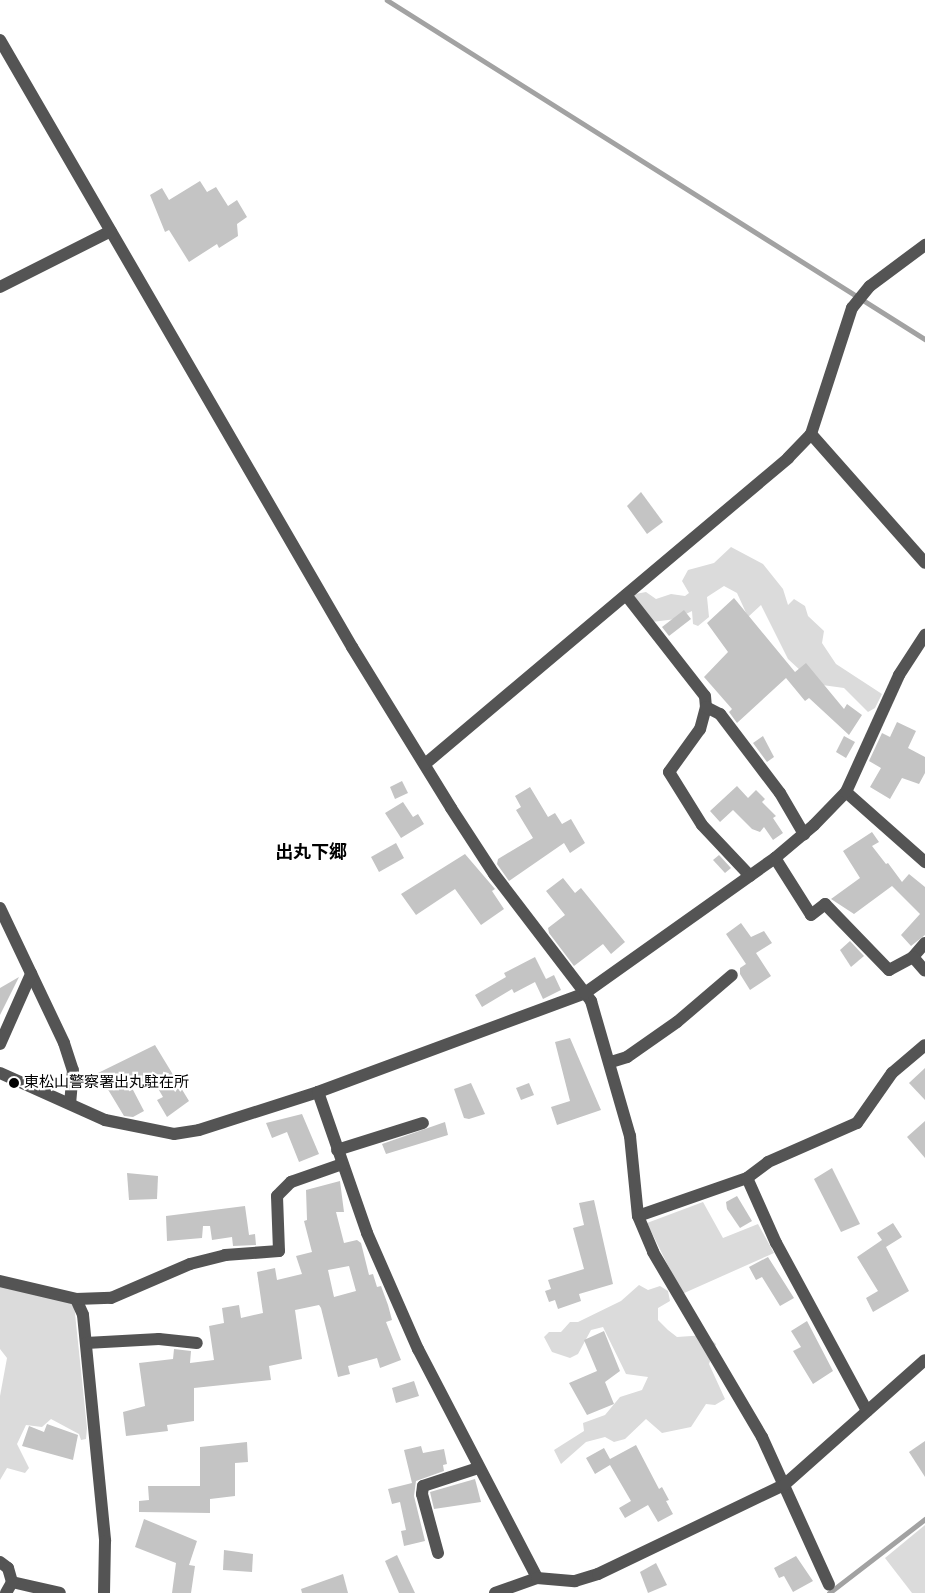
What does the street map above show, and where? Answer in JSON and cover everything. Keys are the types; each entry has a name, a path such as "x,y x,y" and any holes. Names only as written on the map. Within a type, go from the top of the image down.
{"street":[{"path":"0,40 425,764 494,874 585,993 611,1062 630,1136 638,1216 653,1252 762,1437 829,1585"},
{"path":"0,287 111,231"},
{"path":"425,764 788,458 811,434 852,308 870,286 925,245"},
{"path":"811,434 925,563"},
{"path":"626,595 705,696 706,707 700,729 669,772 702,825 750,876"},
{"path":"0,1073 70,1102 105,1120 174,1134 199,1130 318,1092 585,993 775,858 804,834 846,792 899,675 925,635"},
{"path":"706,707 720,714 804,834"},
{"path":"846,792 925,862"},
{"path":"775,858 811,915 826,904 889,970 913,957 925,943"},
{"path":"0,908 74,1070 70,1102"},
{"path":"913,957 925,971"},
{"path":"0,1044 31,974"},
{"path":"611,1062 626,1057 677,1022 732,975"},
{"path":"638,1216 747,1178 768,1162 857,1123 892,1073 925,1045"},
{"path":"318,1092 342,1164 418,1349 478,1468 537,1578"},
{"path":"338,1150 423,1123"},
{"path":"0,1281 76,1299 111,1298 190,1264 225,1255 279,1250 277,1196 292,1182 342,1164"},
{"path":"747,1178 776,1243 867,1411"},
{"path":"76,1299 83,1315 105,1541 104,1593"},
{"path":"86,1343 160,1339 197,1343"},
{"path":"495,1593 537,1578 575,1581 598,1574 784,1486 925,1360"},
{"path":"438,1554 422,1494 423,1486 478,1468"},
{"path":"0,1562 8,1568 9,1588 60,1593"}],"shaded area":[{"path":"731,547 763,564 783,589 788,605 794,599 805,606 808,616 824,631 822,643 836,664 882,694 875,708 868,712 844,688 815,684 788,659 761,605 748,617 737,593 724,586 707,597 709,617 698,626 693,624 692,611 676,619 652,622 630,595 646,592 656,599 671,594 685,596 689,593 682,581 688,570 714,563"},
{"path":"703,1202 723,1238 758,1224 774,1253 682,1294 647,1223"},
{"path":"0,1284 74,1304 87,1428 86,1439 81,1440 79,1434 51,1419 42,1427 26,1425 17,1444 29,1468 25,1473 7,1468 0,1480 0,1396 7,1358 0,1349"},
{"path":"639,1285 648,1290 660,1286 668,1291 670,1301 658,1308 658,1320 677,1337 706,1335 716,1344 709,1364 725,1399 715,1405 706,1404 691,1427 662,1433 646,1419 625,1439 614,1442 605,1437 586,1442 561,1464 554,1450 584,1431 583,1423 605,1415 620,1397 642,1390 648,1377 626,1374 603,1327 591,1330 578,1354 570,1358 552,1352 544,1337 549,1332 561,1332 570,1322 578,1322 621,1301"},
{"path":"925,1525 925,1593 912,1593 885,1558"}],"building":[{"path":"200,181 207,192 216,187 228,206 237,200 247,217 237,224 238,236 219,248 217,244 189,262 169,230 165,232 150,195 162,188 169,200"},
{"path":"641,492 663,522 647,534 627,506"},
{"path":"734,598 795,672 806,663 844,709 847,704 862,715 849,735 809,698 805,701 786,678 737,723 729,712 732,709 704,677 728,652 707,623"},
{"path":"684,610 691,619 669,636 662,627"},
{"path":"897,722 916,731 908,748 925,757 925,773 919,784 902,778 890,799 870,787 881,768 869,761 882,733 890,737"},
{"path":"763,736 774,757 767,762 753,743"},
{"path":"844,736 855,742 846,758 836,752"},
{"path":"402,781 408,793 395,799 390,787"},
{"path":"737,786 748,798 756,790 765,799 762,802 776,816 773,818 783,833 773,840 764,827 760,832 752,829 733,810 720,822 710,811"},
{"path":"530,787 548,817 555,813 562,824 571,819 585,843 570,853 564,843 509,881 497,864 498,859 533,838 516,810 521,807 515,796"},
{"path":"403,802 413,817 418,814 424,824 401,838 385,813"},
{"path":"872,832 879,842 872,846 902,882 909,874 925,887 925,935 911,946 901,935 920,914 892,886 854,914 831,899 860,878 843,851"},
{"path":"396,843 404,858 379,872 371,857"},
{"path":"465,854 495,889 492,891 504,909 481,925 455,889 416,915 401,894"},
{"path":"719,855 731,868 725,873 713,860"},
{"path":"563,878 575,893 581,888 625,942 611,954 603,944 574,966 549,933 548,928 565,915 546,891"},
{"path":"741,923 751,937 764,931 772,943 756,953 771,976 750,990 740,974 740,968 746,964 726,934"},
{"path":"850,941 864,956 851,967 840,950"},
{"path":"535,957 546,979 554,975 561,990 543,999 535,982 514,993 512,989 482,1007 475,995 506,977 504,973"},
{"path":"19,977 0,1015 0,988"},
{"path":"570,1038 601,1110 557,1125 551,1107 570,1101 555,1042"},
{"path":"155,1045 189,1101 167,1117 157,1100 163,1097 152,1078 132,1088 144,1111 133,1117 124,1116 98,1073"},
{"path":"925,1068 925,1100 909,1083"},
{"path":"471,1083 485,1114 469,1119 464,1118 454,1089"},
{"path":"529,1083 534,1095 521,1100 516,1088"},
{"path":"302,1114 319,1154 299,1162 287,1132 272,1138 266,1123"},
{"path":"925,1121 925,1158 907,1137"},
{"path":"445,1122 448,1135 386,1154 382,1144"},
{"path":"832,1168 860,1224 841,1232 814,1179"},
{"path":"127,1173 158,1176 157,1199 129,1200"},
{"path":"340,1181 344,1212 336,1212 344,1243 357,1240 361,1243 369,1275 373,1274 377,1287 381,1286 388,1305 392,1320 386,1322 401,1360 380,1368 377,1358 348,1366 350,1374 338,1377 321,1308 319,1305 295,1310 302,1359 269,1366 271,1380 194,1388 194,1421 167,1425 168,1431 126,1436 123,1412 145,1406 139,1363 173,1359 174,1349 191,1351 190,1363 214,1360 209,1326 224,1323 222,1308 239,1305 241,1318 263,1313 257,1272 275,1268 277,1280 302,1274 296,1256 312,1252 304,1221 307,1220 306,1190","holes":["349,1266 356,1291 334,1297 328,1270"]},
{"path":"737,1196 752,1221 740,1228 727,1209 726,1202"},
{"path":"594,1200 613,1284 579,1294 581,1301 558,1309 555,1300 549,1302 545,1291 551,1289 548,1280 584,1269 573,1228 584,1225 579,1203"},
{"path":"245,1206 249,1235 255,1234 256,1245 233,1246 232,1237 212,1240 210,1226 203,1226 202,1238 167,1241 166,1216"},
{"path":"893,1223 902,1237 886,1247 909,1291 873,1312 866,1298 878,1291 857,1257 882,1240 877,1233"},
{"path":"768,1257 794,1298 780,1306 762,1277 756,1280 749,1267"},
{"path":"807,1321 833,1371 813,1384 793,1351 801,1347 791,1331"},
{"path":"604,1331 620,1371 605,1382 614,1404 587,1415 569,1383 597,1371 584,1340"},
{"path":"414,1381 419,1396 396,1403 392,1388"},
{"path":"47,1424 78,1435 73,1460 22,1446 29,1426 44,1432"},
{"path":"925,1441 925,1477 909,1452"},
{"path":"247,1442 248,1462 235,1463 235,1496 210,1499 210,1513 139,1512 139,1501 149,1500 148,1486 200,1486 200,1447"},
{"path":"636,1445 659,1489 662,1487 669,1500 666,1501 673,1514 658,1522 648,1505 625,1518 619,1508 631,1501 610,1465 595,1474 586,1458 604,1448 610,1459"},
{"path":"421,1446 423,1453 444,1449 447,1464 443,1465 444,1471 416,1481 414,1496 425,1541 404,1546 401,1531 406,1530 400,1502 392,1504 388,1489 412,1483 404,1450"},
{"path":"475,1479 481,1502 434,1509 430,1492"},
{"path":"144,1519 197,1541 189,1565 195,1566 191,1593 172,1593 176,1563 135,1547"},
{"path":"224,1550 253,1554 252,1572 223,1570"},
{"path":"397,1555 415,1593 399,1593 385,1561"},
{"path":"796,1556 813,1581 793,1592 784,1576 779,1578 774,1568"},
{"path":"656,1563 667,1585 648,1593 640,1572"},
{"path":"343,1574 348,1593 302,1593 301,1589"}],"waterway":[{"path":"387,0 925,339"},
{"path":"829,1593 925,1519"}],"place":[{"name":"東松山警察署出丸駐在所","path":"14,1083"}],"district":[{"name":"出丸下郷","path":"311,852"}]}
